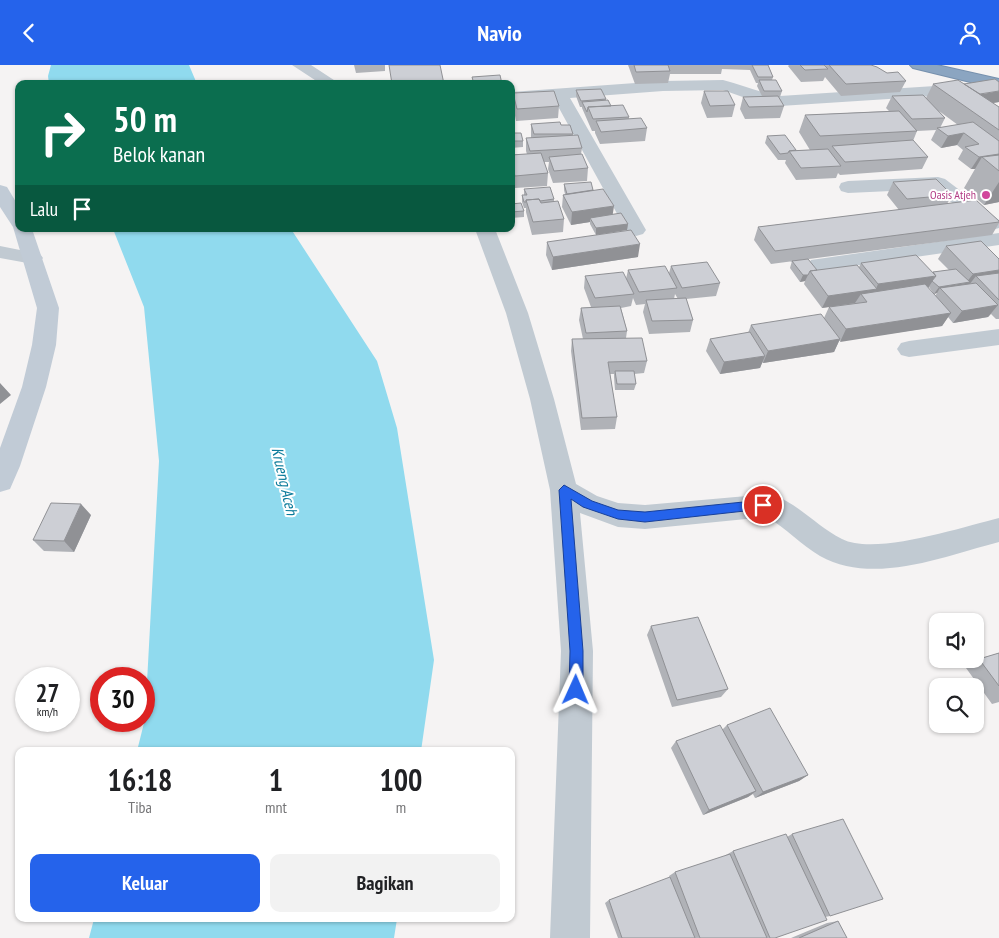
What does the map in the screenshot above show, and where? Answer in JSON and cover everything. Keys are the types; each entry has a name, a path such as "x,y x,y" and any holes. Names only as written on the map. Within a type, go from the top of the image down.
{"highway":[{"path":"918,65 996,80"},
{"path":"960,65 996,80"}],"street":[{"path":"300,65 325,80"},
{"path":"515,97 664,86 723,85 740,89 760,98 780,101 970,89 996,80"},
{"path":"559,93 636,230"},
{"path":"848,187 938,183 999,230"},
{"path":"0,191 15,216"},
{"path":"2,470 34,387 44,345 48,308 23,232"},
{"path":"486,232 517,313 542,399 564,490 577,651 570,938"},
{"path":"818,265 999,239"},
{"path":"0,252 33,258"},
{"path":"908,349 999,337"},
{"path":"564,490 588,504 618,515 636,516 771,505 787,513 812,535 840,552 857,557 925,549 999,530"}],"water":[{"path":"51,65 189,65 195,80 48,80"},
{"name":"Krueng Aceh","path":"114,232 293,232 377,361 397,428 434,660 422,747 138,747 142,732 155,732 155,667 148,667 159,461 144,307"},
{"path":"93,922 397,922 394,938 89,938"}],"building":[{"path":"389,65 440,65 443,80 391,80"},
{"path":"634,65 668,65 670,71 636,72"},
{"path":"752,65 768,65 773,77 758,77"},
{"path":"800,65 824,65 828,69 805,70"},
{"path":"829,65 871,65 887,73 898,72 906,81 846,84"},
{"path":"500,75 501,80 473,80 472,77"},
{"path":"995,79 999,82 999,91 980,94 964,84"},
{"path":"759,80 776,80 782,91 764,91"},
{"path":"958,80 999,107 999,130 933,84"},
{"path":"601,89 606,99 581,101 576,90"},
{"path":"554,91 559,106 517,109 515,93"},
{"path":"704,91 728,91 735,105 710,106"},
{"path":"923,95 945,118 912,119 892,96"},
{"path":"778,96 784,106 749,107 743,97"},
{"path":"608,100 611,106 588,107 587,112 582,102"},
{"path":"623,105 629,117 593,119 588,107"},
{"path":"899,111 917,131 820,136 805,115"},
{"path":"641,118 647,128 601,132 596,121"},
{"path":"560,122 561,125 570,125 573,134 534,134 531,124"},
{"path":"973,122 999,141 999,154 979,157 965,147 979,144 964,133 948,136 937,128"},
{"path":"515,133 521,133 523,141 515,141"},
{"path":"578,135 582,148 530,151 526,138"},
{"path":"785,135 796,150 780,154 767,136"},
{"path":"913,140 928,157 845,162 832,146"},
{"path":"828,149 841,166 801,168 789,151"},
{"path":"541,153 548,173 515,176 515,155"},
{"path":"582,154 588,168 554,171 549,157"},
{"path":"999,155 999,171 982,157"},
{"path":"936,179 952,195 907,199 893,182"},
{"path":"591,182 593,190 567,194 564,184"},
{"path":"550,187 554,199 526,200 524,202 522,195 527,195 524,189"},
{"path":"603,189 614,206 572,212 563,195"},
{"path":"539,199 541,203 558,201 564,219 533,222 526,200"},
{"path":"976,200 999,222 775,251 758,227"},
{"path":"521,203 524,211 515,212 515,204"},
{"path":"621,213 628,224 596,228 590,218"},
{"path":"631,230 640,244 553,257 547,242"},
{"path":"981,241 999,259 999,270 973,274 946,246"},
{"path":"916,255 936,276 878,284 861,263"},
{"path":"808,259 817,270 810,271 808,275 803,275 792,261"},
{"path":"707,262 720,283 682,288 671,266"},
{"path":"857,265 877,289 828,296 810,271"},
{"path":"665,266 677,288 639,292 628,270"},
{"path":"956,269 970,282 939,287 932,281 936,276 933,272"},
{"path":"623,272 634,294 595,298 585,276"},
{"path":"999,273 999,300 976,276"},
{"path":"976,283 998,305 962,311 940,288"},
{"path":"925,284 951,313 846,329 829,307 867,302 861,294"},
{"path":"686,298 693,320 652,321 646,300"},
{"path":"620,306 627,331 586,333 581,308"},
{"path":"821,314 840,339 768,351 751,325"},
{"path":"750,332 765,356 724,362 710,339"},
{"path":"642,338 647,361 608,362 617,417 582,418 572,339"},
{"path":"615,371 634,371 636,384 617,384"},
{"path":"51,503 81,504 64,541 33,540"},
{"path":"698,617 728,689 677,700 651,626"},
{"path":"999,653 999,686 984,666 984,658"},
{"path":"770,708 808,775 763,792 727,725"},
{"path":"720,725 756,791 709,810 676,741"},
{"path":"843,819 883,899 830,916 792,834"},
{"path":"786,834 827,920 775,938 770,938 733,851"},
{"path":"730,854 767,938 700,938 675,872"},
{"path":"670,877 695,938 622,938 609,900"},
{"path":"838,921 847,938 799,938"}],"place":[{"name":"Oasis Atjeh","path":"986,195"}],"route":[{"path":"576,690 577,651 564,490 588,504 618,515 631,516 645,517 763,505"}]}
